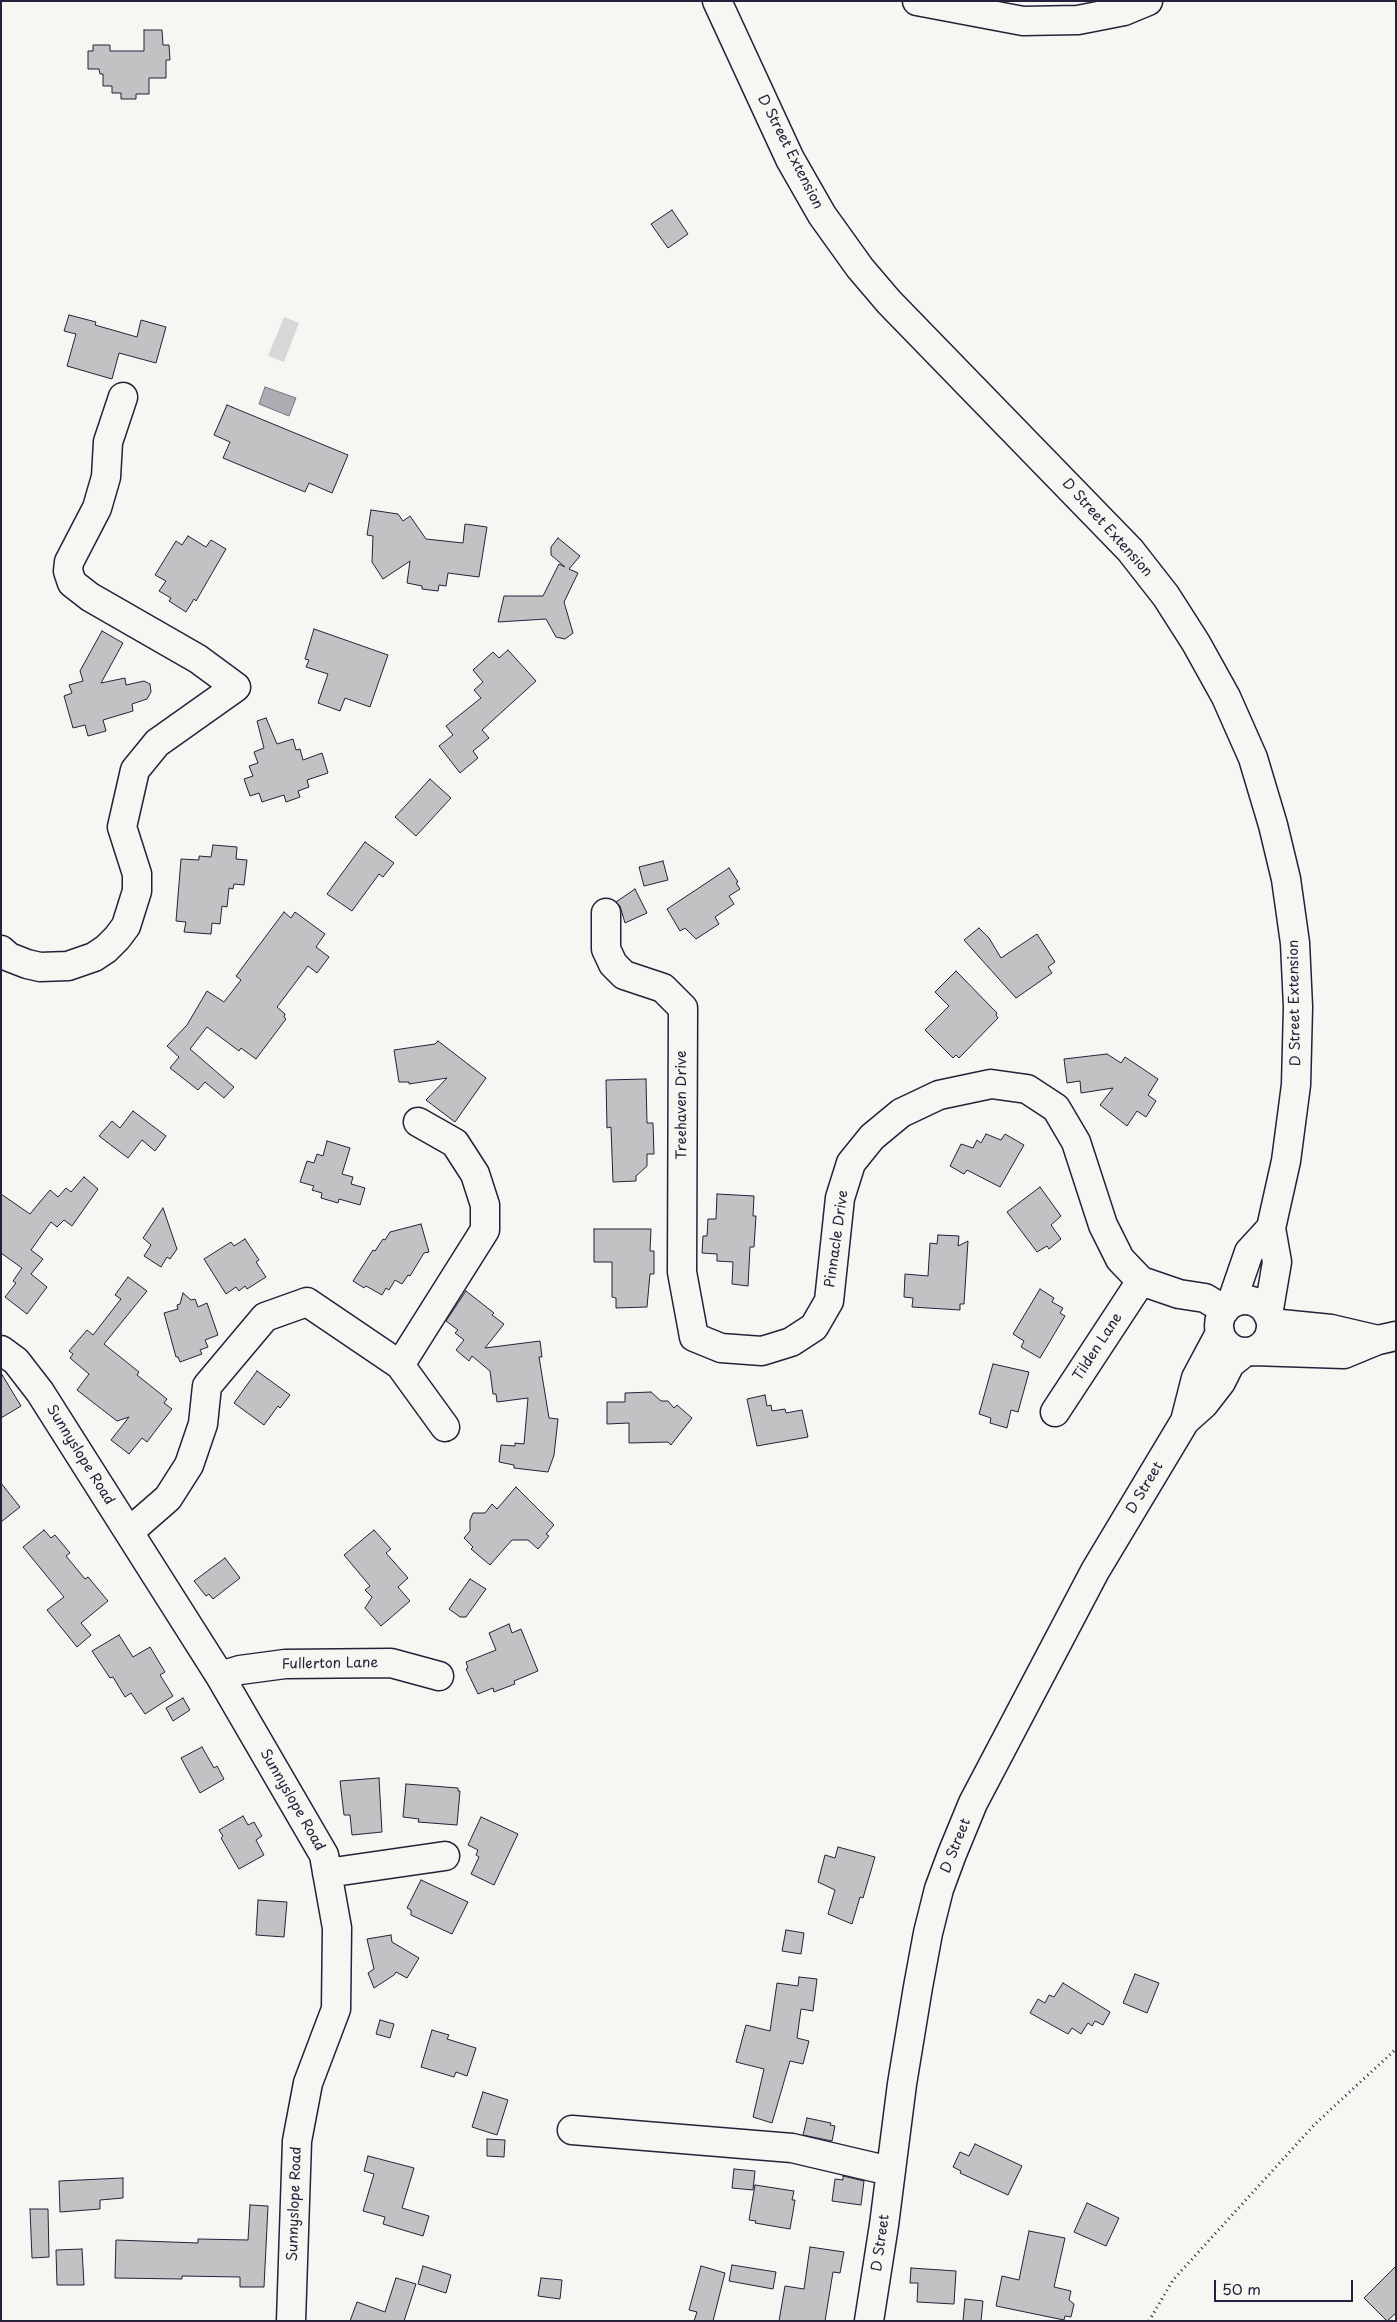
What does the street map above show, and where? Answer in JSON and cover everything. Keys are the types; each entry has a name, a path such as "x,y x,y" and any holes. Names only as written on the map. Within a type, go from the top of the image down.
{"street":[{"name":"D Street Extension","path":"717,1 790,159 822,215 895,308 1130,550 1166,596 1196,643 1230,706 1253,758 1273,825 1286,879 1295,943 1298,1007 1296,1085 1286,1161 1271,1228 1277,1262 1270,1319"},
{"path":"918,1 1022,21 1078,20 1124,11 1148,1"},
{"path":"1,950 9,957 27,964 68,966 94,957 117,938 126,926 137,891 137,874 122,827 135,770 157,744 236,686 198,659 90,597 72,583 68,571 69,562 97,508 106,477 108,442 123,396"},
{"name":"Treehaven Drive","path":"606,913 606,949 613,964 624,975 663,988 682,1008 682,1272 694,1337"},
{"name":"Pinnacle Drive","path":"694,1337 721,1348 762,1350 791,1342 814,1327 829,1302 840,1198 851,1163 872,1136 901,1113 939,1095 991,1084 1027,1089 1056,1108 1076,1142 1103,1226 1120,1259 1141,1281 1179,1294 1224,1318"},
{"path":"400,1365 485,1230 485,1205 475,1174 455,1143 418,1122"},
{"name":"D Street Extension","path":"1224,1318 1249,1252 1271,1228"},
{"name":"Tilden Lane","path":"1055,1412 1141,1281"},
{"path":"1239,1301 1256,1303 1270,1319 1387,1338 1344,1354 1249,1352 1229,1347 1224,1318 1239,1301"},
{"path":"129,1532 168,1498 189,1465 203,1424 207,1386 265,1317 307,1302 400,1365 445,1427"},
{"name":"D Street","path":"1186,1421 1196,1378 1224,1318"},
{"path":"1249,1352 1261,1347 1267,1340 1270,1319"},
{"name":"Sunnyslope Road","path":"1,1350 16,1361 40,1392 220,1676 324,1855 336,1928 336,2009 308,2083 297,2140 290,2321"},
{"name":"D Street","path":"869,2321 904,2074 928,1933 939,1889 952,1854 973,1803 1095,1571 1186,1421 1204,1404 1221,1382 1230,1364 1249,1352"},
{"name":"Fullerton Lane","path":"220,1676 240,1670 285,1664 392,1663 439,1676"},
{"path":"327,1873 446,1856"},
{"path":"572,2130 792,2148 890,2171"}],"path":[{"path":"1149,2321 1173,2280 1316,2124 1396,2049"}],"shaded area":[{"path":"284,317 299,323 284,362 268,356"},
{"path":"265,387 296,398 289,416 259,404"}],"building":[{"path":"144,30 162,30 163,45 169,45 170,60 166,60 166,78 149,78 149,94 136,94 136,99 121,99 121,93 112,93 112,86 103,86 103,74 100,74 99,69 88,69 88,51 93,51 93,45 110,45 110,51 144,51"},
{"path":"672,210 688,234 668,248 651,224"},
{"path":"69,315 96,322 95,325 137,337 141,320 166,327 156,363 119,353 112,379 67,366 76,334 64,331"},
{"path":"227,405 348,455 332,493 309,483 305,492 223,458 230,442 214,435"},
{"path":"371,510 398,514 403,521 410,516 426,539 463,543 465,524 487,527 479,577 448,573 446,586 439,585 438,591 422,589 422,586 407,583 410,561 383,579 372,562 373,536 367,535"},
{"path":"188,536 206,547 211,540 226,549 196,601 194,599 186,612 169,601 171,598 159,591 166,581 155,575 176,541 182,545"},
{"path":"558,538 580,556 569,569 578,573 564,602 573,633 565,639 556,637 546,619 498,622 504,596 543,596 559,564 565,567 551,555 551,547"},
{"path":"314,629 388,655 370,707 345,698 340,711 318,703 328,674 306,667 309,660 305,659"},
{"path":"102,631 123,643 101,683 125,678 126,685 144,681 150,684 151,692 147,699 132,704 133,711 103,720 106,731 88,736 85,725 73,728 64,696 72,693 69,685 83,681 80,671"},
{"path":"508,650 536,681 482,730 489,738 473,751 478,758 460,773 439,746 453,735 446,726 481,698 474,690 483,682 473,670 493,652 499,658"},
{"path":"266,718 277,744 293,739 296,750 300,749 303,760 322,753 328,773 307,780 309,787 298,791 300,797 286,802 284,795 262,802 259,793 250,796 244,779 253,776 249,766 258,763 254,752 264,748 257,721"},
{"path":"430,779 451,798 416,836 395,817"},
{"path":"365,842 394,863 383,877 379,874 352,911 327,894"},
{"path":"213,845 237,847 236,859 247,860 244,885 234,884 233,889 229,888 227,907 222,906 220,924 212,923 211,934 184,932 186,922 176,921 181,859 199,860 199,856 211,857"},
{"path":"663,861 668,880 644,886 639,867"},
{"path":"729,868 740,889 729,896 734,904 715,917 719,924 696,939 685,928 680,931 667,909"},
{"path":"635,889 647,913 625,923 620,906 616,902"},
{"path":"284,912 291,918 295,912 325,934 316,947 329,957 317,973 308,966 277,1007 285,1014 284,1017 286,1019 256,1059 241,1048 239,1051 207,1027 190,1049 234,1087 224,1098 205,1082 198,1090 170,1068 179,1057 167,1046 187,1025 207,991 224,1002 241,980 236,976"},
{"path":"979,928 989,938 1001,958 1037,934 1055,962 1048,967 1052,973 1016,998 964,940"},
{"path":"956,971 997,1013 998,1018 959,1058 956,1055 953,1058 925,1030 949,1006 935,992"},
{"path":"438,1041 486,1078 455,1122 426,1100 447,1078 409,1084 409,1082 399,1082 394,1050 435,1044"},
{"path":"1107,1054 1121,1063 1125,1057 1158,1079 1148,1095 1156,1101 1146,1117 1137,1111 1127,1126 1100,1105 1113,1088 1081,1093 1080,1081 1067,1083 1064,1059"},
{"path":"646,1079 647,1123 653,1123 654,1154 647,1154 647,1166 636,1176 636,1181 613,1182 611,1127 607,1128 606,1080"},
{"path":"133,1111 166,1136 155,1151 142,1140 128,1158 99,1136 112,1121 120,1128"},
{"path":"986,1134 1001,1140 1005,1134 1024,1145 1000,1187 967,1170 964,1174 950,1166 961,1144 973,1148 977,1140 981,1143"},
{"path":"327,1141 350,1148 342,1174 353,1177 351,1184 365,1188 360,1205 339,1199 338,1203 321,1198 322,1193 312,1190 314,1186 300,1182 307,1161 314,1163 317,1154 323,1156"},
{"path":"84,1177 98,1189 72,1226 64,1220 57,1227 51,1222 31,1250 43,1259 31,1274 47,1287 27,1314 5,1297 16,1283 13,1281 22,1268 1,1253 1,1194 30,1214 50,1190 58,1197 66,1188 71,1192"},
{"path":"1040,1187 1061,1216 1051,1225 1061,1239 1049,1249 1047,1246 1037,1252 1007,1212"},
{"path":"717,1194 754,1196 753,1216 756,1216 754,1247 750,1247 748,1286 732,1284 733,1262 717,1261 717,1254 702,1253 703,1236 707,1236 708,1219 716,1219"},
{"path":"163,1208 177,1249 170,1259 167,1257 161,1267 144,1256 151,1245 143,1238"},
{"path":"421,1224 429,1252 424,1253 410,1276 408,1275 402,1284 395,1280 389,1290 386,1288 382,1295 366,1286 364,1288 353,1281 373,1250 375,1251 390,1232"},
{"path":"594,1229 651,1229 650,1251 654,1251 654,1274 650,1274 647,1307 616,1308 616,1298 612,1297 612,1262 594,1262"},
{"path":"938,1235 959,1236 958,1246 968,1241 964,1304 960,1304 960,1310 912,1307 913,1298 904,1297 905,1274 928,1276 930,1243 937,1244"},
{"path":"245,1239 259,1260 256,1262 266,1277 247,1289 245,1286 239,1291 236,1287 226,1294 204,1259 231,1242 234,1246"},
{"path":"128,1277 147,1291 104,1344 139,1372 137,1375 167,1399 164,1403 172,1409 147,1442 142,1438 129,1454 111,1440 129,1417 117,1421 77,1390 89,1374 70,1358 73,1354 69,1351 87,1330 93,1335 121,1299 115,1295"},
{"path":"1040,1289 1054,1298 1052,1302 1063,1308 1060,1313 1065,1316 1040,1358 1021,1347 1024,1341 1013,1334"},
{"path":"466,1291 494,1313 492,1315 504,1324 485,1348 540,1341 542,1357 539,1357 549,1418 558,1419 554,1455 548,1472 514,1468 514,1465 499,1462 501,1445 515,1446 515,1443 524,1444 528,1398 497,1402 496,1394 493,1394 490,1371 472,1356 469,1361 456,1350 464,1340 455,1333 458,1330 446,1321"},
{"path":"183,1293 191,1300 195,1299 198,1307 207,1303 218,1335 205,1340 208,1347 200,1350 202,1354 180,1362 178,1357 176,1357 164,1313 178,1309 177,1305 180,1304"},
{"path":"993,1364 1029,1372 1018,1412 1011,1410 1007,1428 990,1423 991,1418 979,1414"},
{"path":"257,1371 290,1395 280,1408 278,1406 264,1425 234,1403"},
{"path":"1,1373 21,1406 1,1418"},
{"path":"651,1392 661,1401 668,1401 674,1408 677,1405 692,1418 671,1445 668,1442 629,1443 629,1423 607,1424 607,1402 625,1402 625,1393"},
{"path":"765,1395 767,1406 771,1405 772,1411 785,1409 786,1413 802,1410 808,1437 757,1446 747,1399"},
{"path":"1,1483 20,1507 1,1522"},
{"path":"516,1487 554,1525 546,1534 549,1536 538,1549 528,1540 512,1540 490,1565 471,1549 473,1547 464,1538 470,1531 470,1520 473,1513 485,1513 492,1504 497,1509"},
{"path":"44,1530 51,1538 55,1535 70,1553 66,1556 85,1579 88,1577 108,1601 81,1623 91,1635 77,1647 47,1610 64,1597 23,1547"},
{"path":"374,1530 391,1549 386,1553 408,1578 398,1587 410,1601 381,1626 365,1608 372,1597 365,1590 370,1586 344,1555"},
{"path":"225,1558 240,1578 213,1599 209,1594 206,1596 194,1581"},
{"path":"470,1579 486,1589 466,1617 460,1617 449,1609"},
{"path":"509,1624 512,1633 521,1629 538,1671 514,1681 515,1684 494,1692 493,1688 478,1694 466,1669 468,1668 466,1662 496,1650 489,1633"},
{"path":"119,1635 133,1657 150,1647 165,1672 160,1675 173,1696 145,1714 131,1693 125,1697 113,1677 110,1678 92,1651"},
{"path":"183,1698 190,1710 173,1721 166,1708"},
{"path":"202,1747 214,1768 217,1766 224,1779 200,1793 181,1758"},
{"path":"379,1778 382,1832 352,1835 350,1815 344,1815 340,1781"},
{"path":"406,1784 458,1788 458,1791 460,1791 457,1825 418,1822 419,1819 403,1817"},
{"path":"243,1816 248,1825 254,1822 262,1836 256,1840 264,1855 239,1869 221,1838 223,1836 219,1830"},
{"path":"481,1817 518,1834 494,1885 471,1874 479,1857 476,1855 478,1850 468,1845"},
{"path":"838,1847 875,1857 863,1898 860,1897 852,1924 828,1914 835,1890 818,1882 825,1855 835,1858"},
{"path":"421,1880 468,1902 452,1934 411,1915 411,1910 407,1908"},
{"path":"258,1900 287,1902 284,1937 256,1935"},
{"path":"786,1930 804,1933 801,1954 782,1951"},
{"path":"391,1935 392,1942 419,1958 407,1978 396,1972 374,1988 368,1973 374,1969 367,1939"},
{"path":"1135,1974 1159,1983 1147,2013 1123,2003"},
{"path":"799,1977 817,1979 813,2011 801,2009 797,2038 809,2041 803,2064 790,2061 772,2123 753,2117 764,2069 736,2062 746,2025 770,2031 777,1983 798,1986"},
{"path":"1063,1983 1110,2012 1103,2025 1095,2021 1092,2026 1088,2023 1081,2034 1072,2028 1068,2034 1030,2013 1038,1999 1045,2003 1049,1995 1054,1997"},
{"path":"380,2020 394,2024 390,2038 376,2034"},
{"path":"432,2030 449,2035 447,2039 476,2048 467,2076 456,2072 454,2077 421,2067"},
{"path":"483,2092 508,2100 497,2135 472,2127"},
{"path":"807,2118 831,2123 830,2125 835,2126 832,2141 803,2135"},
{"path":"487,2139 505,2140 504,2157 487,2156"},
{"path":"975,2144 1022,2166 1008,2195 960,2173 961,2171 953,2167 960,2152 969,2156"},
{"path":"368,2156 414,2168 402,2208 429,2216 423,2236 383,2224 385,2217 363,2211 374,2174 364,2171"},
{"path":"734,2169 755,2171 753,2190 732,2188"},
{"path":"843,2176 864,2181 861,2205 832,2201 835,2179 843,2180"},
{"path":"123,2178 123,2198 100,2200 100,2209 60,2212 59,2181"},
{"path":"755,2185 794,2191 792,2200 795,2200 790,2229 755,2223 756,2221 749,2220"},
{"path":"1087,2203 1119,2218 1106,2246 1074,2232"},
{"path":"250,2205 268,2206 264,2287 240,2287 240,2277 182,2276 182,2279 115,2278 116,2240 198,2243 198,2239 248,2240"},
{"path":"30,2209 48,2209 49,2257 32,2258"},
{"path":"1029,2231 1065,2238 1054,2287 1071,2291 1069,2300 1074,2304 1071,2317 1065,2316 1064,2320 996,2306 1002,2276 1019,2280"},
{"path":"810,2247 844,2252 840,2273 833,2272 825,2321 779,2321 785,2286 804,2289"},
{"path":"82,2249 84,2285 57,2285 56,2250"},
{"path":"732,2265 776,2272 773,2289 729,2281"},
{"path":"423,2266 451,2275 446,2293 418,2284"},
{"path":"701,2266 725,2273 713,2321 694,2321 697,2312 689,2310"},
{"path":"1396,2266 1396,2313 1387,2321 1364,2298"},
{"path":"911,2268 956,2271 954,2304 917,2302 918,2283 910,2283"},
{"path":"396,2278 416,2284 404,2321 350,2321 357,2302 385,2312"},
{"path":"541,2278 562,2280 560,2299 538,2296"},
{"path":"965,2299 983,2301 981,2321 963,2321"}]}
